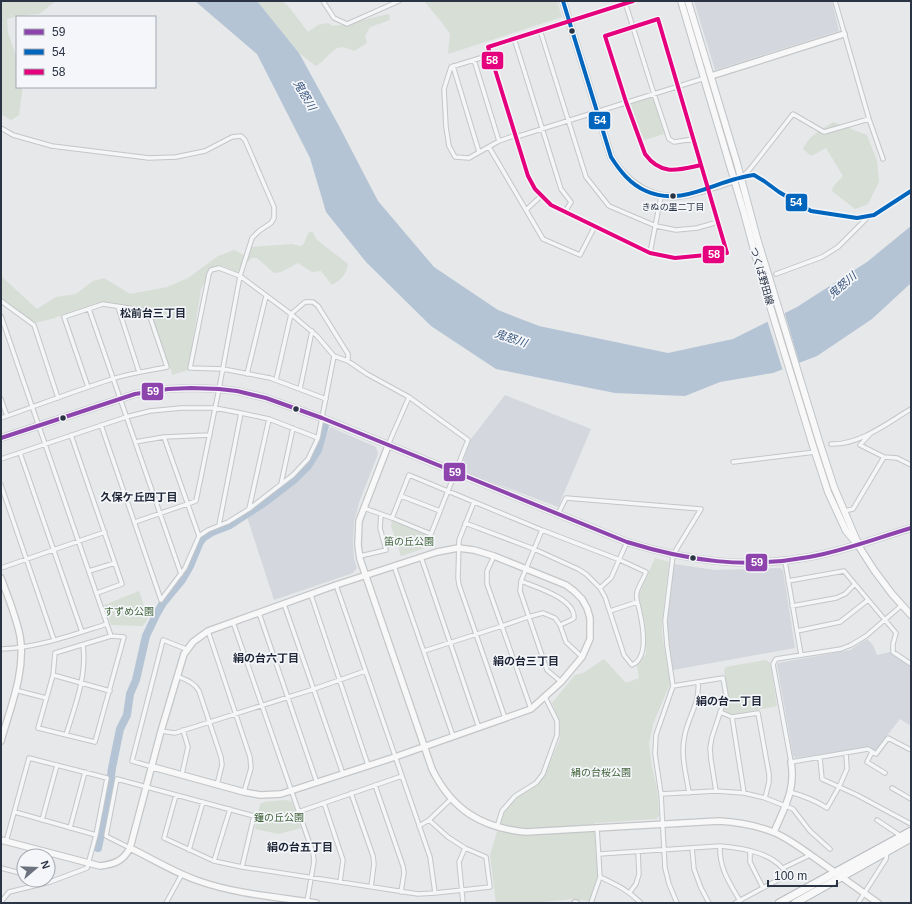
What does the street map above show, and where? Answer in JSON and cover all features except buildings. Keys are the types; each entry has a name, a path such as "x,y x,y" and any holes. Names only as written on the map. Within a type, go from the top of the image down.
{"highway":[{"path":"781,902 835,871 911,831"},
{"path":"795,903 911,838"}],"main road":[{"name":"つくば野田線","path":"681,1 741,178 769,278 820,444 834,487 858,545"},
{"name":"つくば野田線","path":"688,1 734,180 762,280 814,449 837,512 846,531 858,545 877,575 911,614"}],"street":[{"path":"323,1 334,18 347,24 399,1"},
{"path":"563,1 611,157 622,174 636,185 651,193 661,196 680,196 754,175 779,192 811,210 857,218 874,215 911,191"},
{"path":"633,1 625,2 488,47 528,176 535,189 551,205 650,253 675,258 727,252 658,19 606,36 626,102 642,148 649,160 663,168 674,171 701,165"},
{"path":"835,1 883,159"},
{"path":"625,2 669,139 674,142 694,139"},
{"path":"540,30 586,177 609,206 656,226 676,230 697,228 718,222"},
{"path":"490,55 451,67 444,89 446,127 449,146 454,157 469,158 499,141 543,129 844,34"},
{"path":"514,38 561,189 571,202 565,212"},
{"path":"474,60 499,141"},
{"path":"453,66 479,152"},
{"path":"741,178 750,169 793,114 824,132 870,119"},
{"path":"1,128 13,135 52,146 149,158 182,156 205,151 232,137 242,136 273,205 275,213 274,218 271,223 252,238 240,276 196,501 135,522"},
{"path":"489,147 543,239 580,255 595,226"},
{"path":"526,210 541,196"},
{"path":"650,253 661,196"},
{"path":"776,274 822,257 838,247 868,216"},
{"path":"326,399 276,380 223,368 190,368 208,274 211,270 219,268 240,276 312,331 334,356 348,362 367,374 409,396 468,440 431,534 364,508"},
{"path":"247,374 266,296"},
{"path":"1,302 34,325 58,398"},
{"path":"276,380 291,314 305,302 313,302 318,306 348,354 348,362"},
{"path":"1,418 113,379 167,367 148,311 102,304 64,318 88,387"},
{"path":"118,307 139,372"},
{"path":"89,309 181,574"},
{"path":"1,316 2,325 39,425 111,636"},
{"path":"300,389 312,331"},
{"path":"101,425 161,600 185,568 199,536 219,525 228,522 249,509 293,475 308,459 318,438 334,356"},
{"path":"1,438 136,394 168,389 219,389 266,398 322,418 627,542 673,555 724,562 762,563 785,561 811,557 858,545 911,528"},
{"path":"409,396 359,521 358,531 360,556 365,576 432,769 439,785 451,799 463,810 480,821 497,828 526,832 719,821 737,822 755,826 774,832 786,838 835,871 878,903"},
{"path":"1,399 7,416"},
{"path":"1,459 126,417 150,411 181,408 215,408 269,419 318,438"},
{"path":"831,444 850,441 873,431 911,409"},
{"path":"219,525 241,413"},
{"path":"249,509 269,419"},
{"path":"281,484 293,428"},
{"path":"873,431 860,445 884,457 897,458 911,465"},
{"path":"71,435 122,584 96,593"},
{"path":"135,442 164,437 210,435"},
{"path":"164,437 199,536"},
{"path":"733,462 814,449"},
{"path":"20,453 82,632"},
{"path":"844,511 853,509 884,457"},
{"path":"392,518 409,475 542,530 620,560 646,572 637,592 637,602 644,645 642,654 636,663 632,665 624,655 610,611 600,588 586,574 534,549 466,522"},
{"path":"1,484 54,640"},
{"path":"401,496 440,511"},
{"path":"558,514 566,498 701,509 673,555 665,621 673,686 654,744 654,754 661,794 665,868 669,884 678,903"},
{"path":"474,502 459,540 459,586 505,718"},
{"path":"360,556 386,550 380,528 381,514"},
{"path":"542,530 521,582 520,591 547,670 561,682"},
{"path":"1,568 105,532"},
{"path":"600,588 612,578 627,542"},
{"path":"56,880 86,868 88,864 96,835 106,778 57,764 29,758 15,812 4,841 88,864 100,866 110,865 119,861 126,856 130,848 148,787 153,767 161,731 186,649 192,642 208,631 336,585 437,552 458,548 474,550 494,556 566,585 582,599 590,618 591,629 590,639 582,657 561,682 531,709 291,792 271,795 260,795 244,792 182,774 153,767 132,761 163,640 186,649"},
{"path":"494,556 487,571 488,584 531,709"},
{"path":"421,557 479,728"},
{"path":"785,561 801,655"},
{"path":"89,571 115,563"},
{"path":"394,566 453,736"},
{"path":"788,581 844,571 896,633 893,644 893,652 911,664"},
{"path":"1,578 18,629 21,648 20,668 1,741"},
{"path":"521,582 556,596 571,609 574,614 573,619 560,625"},
{"path":"792,606 836,598 845,594 855,584"},
{"path":"336,585 430,858 434,893"},
{"path":"311,595 368,765"},
{"path":"797,631 840,622 868,600"},
{"path":"610,611 637,602"},
{"path":"284,604 343,774"},
{"path":"774,832 786,805 793,782 791,762 773,664 776,659 841,649 851,645 866,636 902,604"},
{"path":"259,613 317,783"},
{"path":"424,651 543,613 555,618 560,625 566,642 582,657"},
{"path":"232,622 313,853 314,861 307,902"},
{"path":"1,649 21,648 107,624"},
{"path":"208,631 251,762 244,792"},
{"path":"111,636 124,637 95,742 38,728 53,675 55,653 83,645 111,636"},
{"path":"66,735 84,671 85,658 83,645"},
{"path":"161,731 175,733 314,689 365,671"},
{"path":"53,675 110,691"},
{"path":"177,676 192,682 199,691 222,761 217,785"},
{"path":"673,686 723,678 726,694 712,737 710,748 716,791"},
{"path":"689,793 683,759 683,745 685,732 699,694 698,682"},
{"path":"15,690 46,698"},
{"path":"497,828 502,811 515,796 536,783 543,774 557,736 557,721 546,697"},
{"path":"720,712 732,717 758,712 769,774 769,782 765,798"},
{"path":"732,717 744,793"},
{"path":"182,774 188,747 183,730"},
{"path":"791,762 868,750 876,754 888,738 911,750"},
{"path":"872,752 867,762 885,773"},
{"path":"790,792 805,796 827,808 847,769 846,753"},
{"path":"820,758 822,779 857,795 908,824 911,824"},
{"path":"42,820 57,764"},
{"path":"70,828 85,772"},
{"path":"298,812 402,776"},
{"path":"242,867 254,816 117,779 106,836 197,881 215,886 316,903"},
{"path":"375,785 403,866 404,873 401,892"},
{"path":"892,788 911,799"},
{"path":"661,794 716,791 744,793 765,798 793,809 810,831 830,849"},
{"path":"351,793 373,856 374,864 372,887"},
{"path":"176,795 164,838 214,861 242,867 418,894 490,887 486,857 465,848 448,837 429,820"},
{"path":"419,826 429,820 451,799"},
{"path":"189,850 203,802"},
{"path":"324,803 343,860 340,882"},
{"path":"214,861 230,810"},
{"path":"15,812 96,835"},
{"path":"876,820 900,836"},
{"path":"591,903 600,878 597,828"},
{"path":"599,854 720,846 736,848 763,855 783,868 787,875 735,903"},
{"path":"720,846 720,858 726,876 740,900"},
{"path":"463,903 460,862 465,848"},
{"path":"692,848 694,869 701,888 709,903"},
{"path":"750,851 750,862 763,888"},
{"path":"630,892 636,884 638,874 638,852"},
{"path":"858,903 886,859 887,852"},
{"path":"783,868 810,855"},
{"path":"1,868 16,872"},
{"path":"166,903 182,874"},
{"path":"600,878 621,886 630,892 641,903"},
{"path":"1,901 9,892 25,888"}],"shaded area":[{"path":"694,1 832,1 839,31 715,70"},
{"path":"505,395 591,429 558,507 460,470 471,439"},
{"path":"330,427 376,447 378,454 359,503 354,522 354,559 357,568 353,573 274,600 247,517 298,481 307,472 318,455"},
{"path":"674,564 715,570 780,568 783,570 795,648 673,670 667,616"},
{"path":"867,639 873,645 877,655 890,652 911,666 911,726 900,719 875,751 869,747 795,758 793,756 777,665 778,663 850,650"}],"green space":[{"path":"1,1 56,1 39,14 16,16 7,19 8,33 16,55 16,88 22,88 22,93 19,115 11,120 1,114"},
{"path":"257,1 282,1 289,7 308,32 318,25 328,23 333,26 341,25 389,14 390,20 370,27 365,36 367,43 354,51 343,47 338,48 331,52 316,66 299,53"},
{"path":"424,1 557,1 562,17 448,54 450,34"},
{"path":"653,97 664,134 641,141 629,104"},
{"path":"833,122 867,135 877,161 879,182 868,204 855,209 832,191 833,187 843,176 826,148 811,156 803,149 812,136"},
{"path":"309,232 313,232 316,239 348,264 346,271 340,279 332,285 321,271 312,272 298,263 281,272 274,273 257,258 252,258 237,272 223,266 214,266 201,289 188,370 172,375 151,315 145,308 102,302 48,320 34,323 1,298 1,276 37,309 56,297 76,294 93,281 104,278 130,294 167,287 188,278 218,256 234,250 244,255 251,247 292,244 300,246 303,245"},
{"name":"笛の丘公園","path":"392,520 429,536 432,544 431,546 401,556 391,526"},
{"name":"絹の台桜公園","path":"655,558 669,562 662,634 670,684 653,724 649,744 657,788 659,816 656,819 595,823 598,877 589,901 572,899 533,903 496,903 490,855 499,825 506,809 516,797 538,784 545,774 560,739 559,720 552,703 575,675 583,673 604,659 626,683 639,678 637,666 646,654 645,623 639,595"},
{"name":"すずめ公園","path":"139,591 148,618 143,626 111,625 104,605"},
{"path":"766,660 770,663 777,706 732,715 725,712 724,709 728,693 724,670 726,667"},
{"name":"鐘の丘公園","path":"287,800 292,802 301,828 279,834 255,829 260,804 269,801"}],"water":[{"name":"鬼怒川","path":"195,1 257,1 299,53 378,201 434,267 498,310 539,326 668,353 733,339 797,307 867,262 911,226 911,283 872,319 817,356 773,373 720,382 685,396 615,393 496,369 431,326 366,262 326,212 310,158 257,54"}],"pier":[{"path":"784,311 800,365 783,371 767,320"}],"waterway":[{"path":"98,848 120,729 127,715 130,694 136,680 146,636 156,615 163,603 182,580 190,566 200,542 204,537 230,525 265,502 295,479 308,466 318,450 325,426"}],"transit line":[{"name":"54","path":"563,1 611,157 626,177 640,188 660,195 673,196 700,191 754,175 811,211 857,218 874,215 911,191"},
{"name":"58","path":"633,1 488,47 528,176 535,189 551,205 650,253 675,258 727,253 658,19 605,36 626,102 645,154 657,166 670,170 701,165"},
{"name":"59","path":"1,438 135,394 168,389 219,389 237,391 266,398 322,418 627,542 672,554 739,563 785,561 835,551 911,528"}],"place":[{"name":"きぬの里二丁目","path":"673,196"}],"district":[{"name":"松前台三丁目","path":"153,313"},
{"name":"久保ケ丘四丁目","path":"139,497"},
{"name":"絹の台六丁目","path":"266,658"},
{"name":"絹の台三丁目","path":"526,661"},
{"name":"絹の台一丁目","path":"729,701"},
{"name":"絹の台五丁目","path":"300,847"}]}
